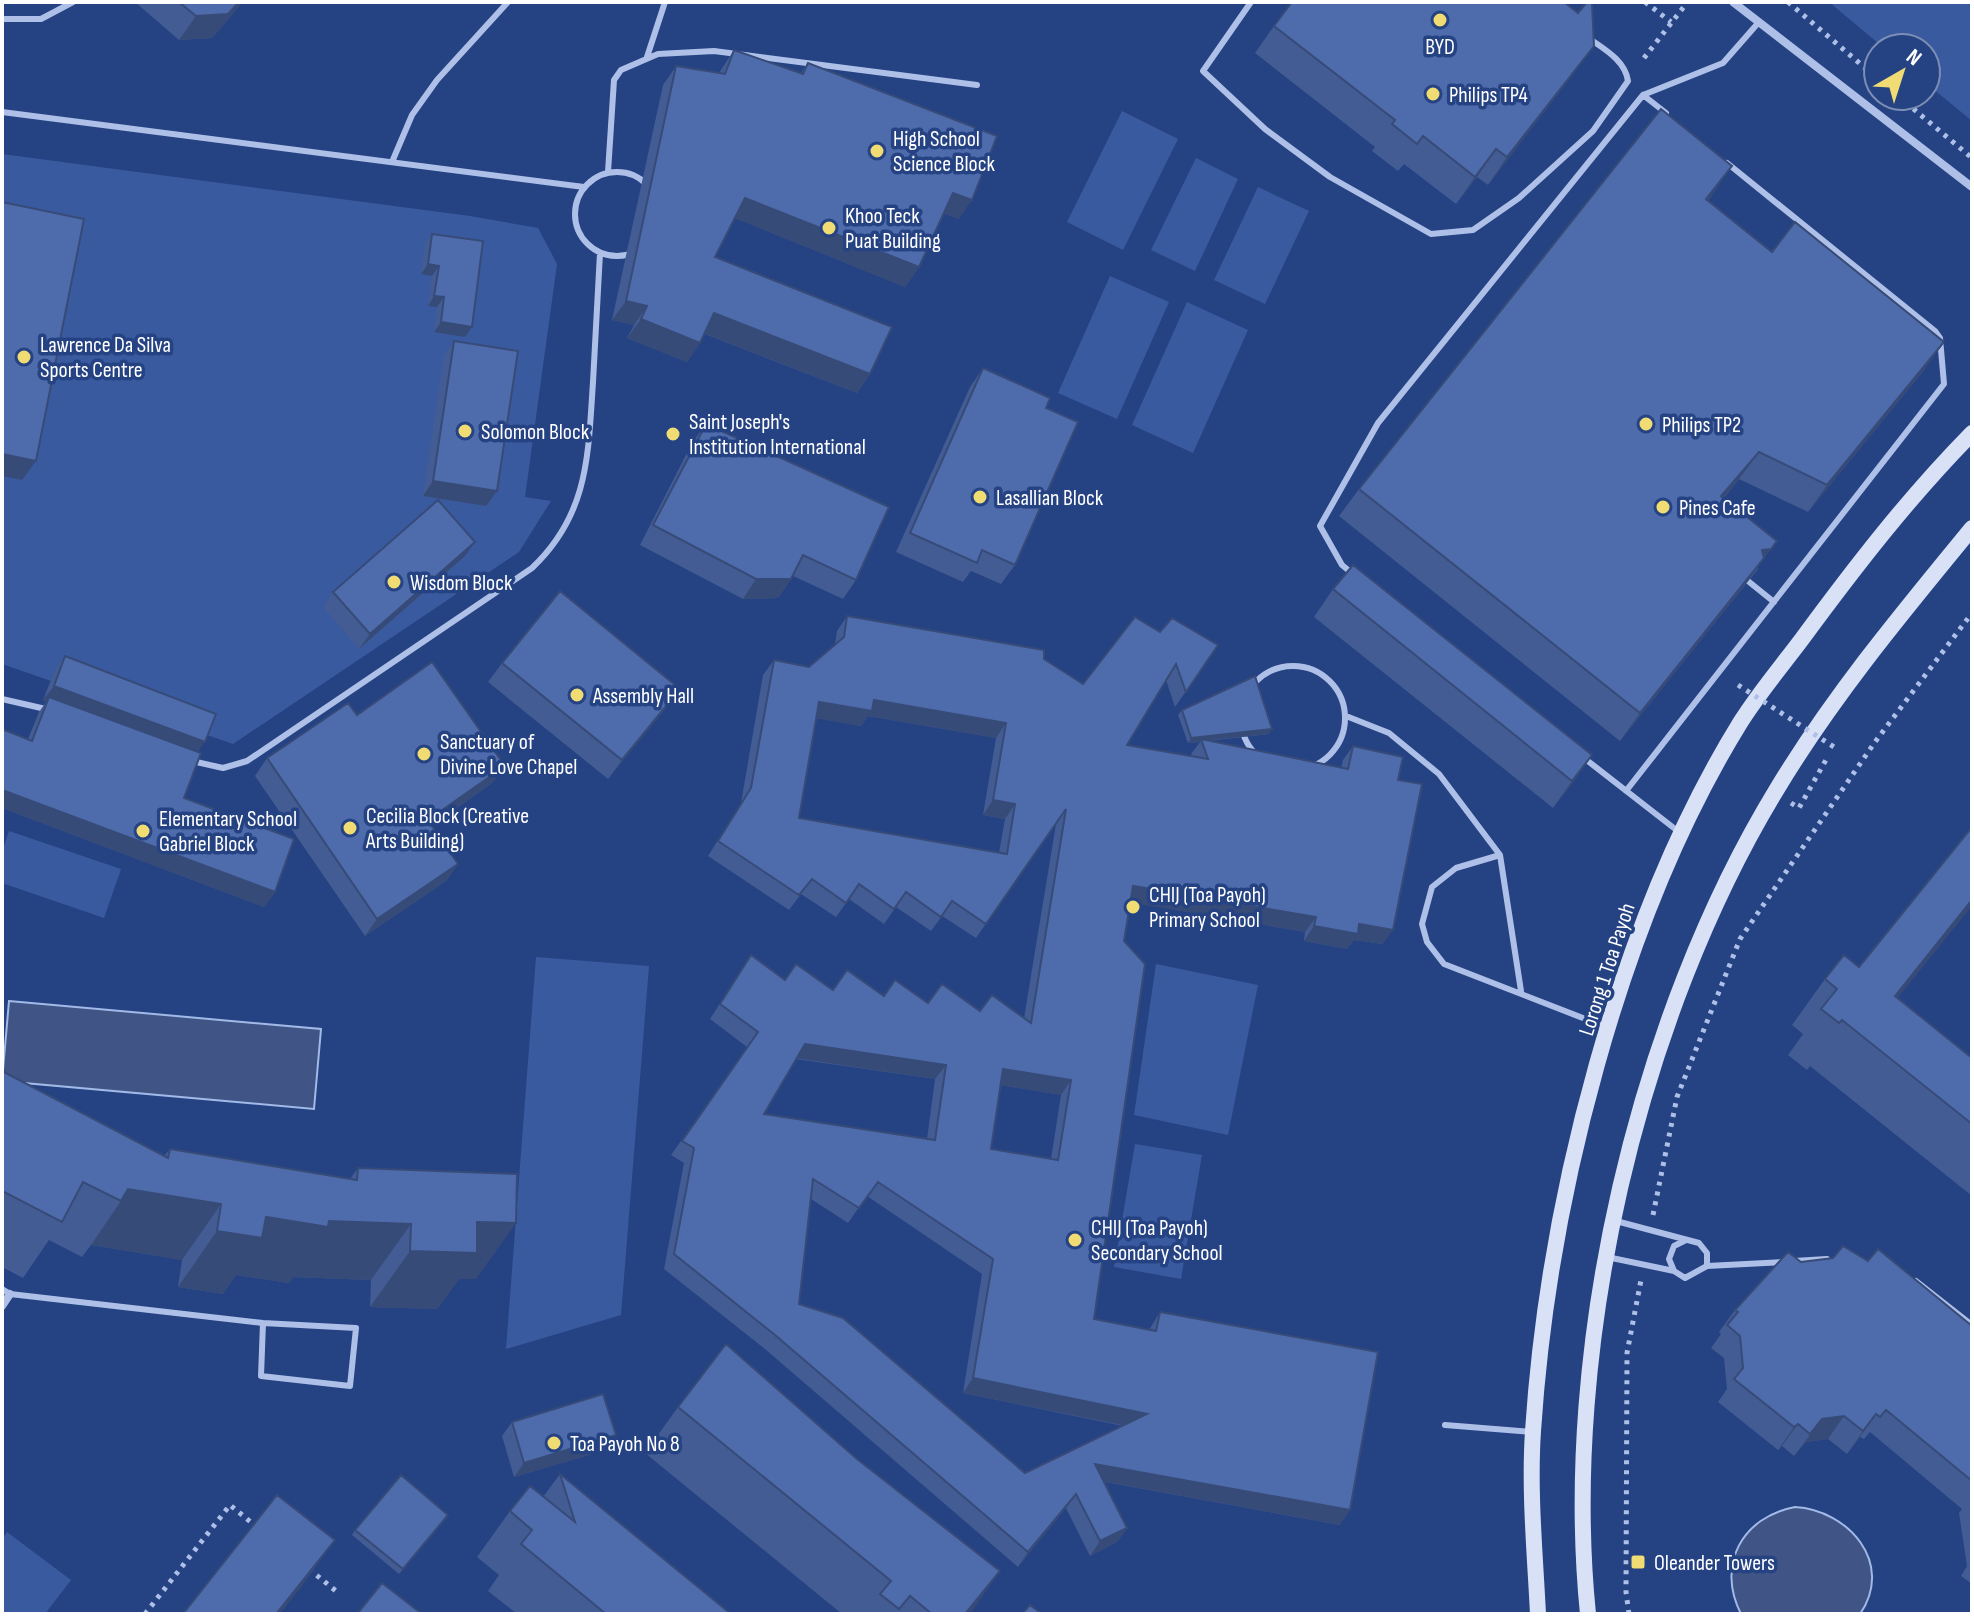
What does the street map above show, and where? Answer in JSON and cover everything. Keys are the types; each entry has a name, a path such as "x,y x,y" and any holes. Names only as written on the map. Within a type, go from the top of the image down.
{"main road":[{"name":"Lorong 1 Toa Payoh","path":"1538,1614 1531,1496 1541,1343 1558,1242 1609,1028 1639,926 1681,834 1741,722 1863,555 1972,433"},
{"path":"1588,1614 1583,1509 1592,1333 1604,1256 1659,1049 1697,952 1740,857 1775,792 1833,704 1972,528"}],"street":[{"path":"1733,2 1972,187"},
{"path":"2,1306 6,1292"}],"lane":[{"path":"2,19 41,19 73,2"},
{"path":"392,162 412,115 437,80 508,2"},
{"path":"647,57 665,2"},
{"path":"1251,2 1203,71 1265,129 1330,177 1431,234 1473,230 1519,198 1593,131 1628,81 1627,72 1612,54 1575,29"},
{"path":"1365,584 1342,565 1320,526 1378,423 1643,95 1723,63 1759,22"},
{"path":"608,172 614,80 621,70 647,57 714,51 977,85"},
{"path":"1643,95 1668,115"},
{"path":"2,112 584,187"},
{"path":"1626,791 1944,384 1940,338 1935,331 1716,154"},
{"path":"623,171 649,184 657,197 659,225 642,249 629,255 600,253 581,236 574,211 584,187 608,172 623,171"},
{"path":"190,760 223,768 247,761 532,568 549,552 568,523 587,468 600,253"},
{"path":"1748,581 1774,602"},
{"path":"1303,666 1325,676 1340,693 1346,716 1342,739 1328,758 1307,768 1284,769 1262,760 1247,742 1241,720 1245,697 1259,678 1280,667 1303,666"},
{"path":"2,699 21,701 55,712"},
{"path":"1346,716 1389,733 1439,774 1500,855 1521,991"},
{"path":"1578,753 1681,834"},
{"path":"1500,855 1444,874 1432,887 1422,924 1427,942 1444,964 1521,991 1609,1028"},
{"path":"1613,1220 1699,1243 1707,1253 1707,1266"},
{"path":"1674,1271 1669,1259 1674,1246 1686,1240"},
{"path":"1604,1256 1674,1271 1685,1278 1707,1266 1841,1258"},
{"path":"1910,1277 1972,1325"},
{"path":"6,1292 263,1323 356,1328 350,1386 261,1376 263,1323"},
{"path":"1445,1425 1533,1432"}],"path":[{"path":"1645,2 1671,22"},
{"path":"1788,2 1862,65"},
{"path":"1644,58 1686,4"},
{"path":"1917,112 1972,158"},
{"path":"1650,1231 1677,1097 1740,939 1875,742 1972,613"},
{"path":"1738,685 1834,747"},
{"path":"1629,1614 1626,1592 1627,1353 1644,1266"},
{"path":"145,1614 230,1505 265,1534"},
{"path":"301,1563 336,1591"}],"shaded area":[{"path":"1829,2 1972,2 1972,121 1942,96 1942,32 1865,32"},
{"path":"1122,111 1178,139 1123,250 1067,222"},
{"path":"2,154 470,216 538,228 557,264 525,497 551,501 519,552 233,744 2,664"},
{"path":"1196,158 1238,179 1195,271 1151,250"},
{"path":"1258,187 1309,211 1265,304 1214,280"},
{"path":"1110,276 1169,302 1117,419 1058,393"},
{"path":"1187,302 1248,330 1193,453 1132,425"},
{"path":"9,831 121,869 104,918 2,883 2,852"},
{"path":"536,957 649,966 621,1315 506,1349"},
{"path":"1156,964 1258,985 1228,1135 1134,1115"},
{"path":"9,1001 321,1029 314,1109 2,1081"},
{"path":"1135,1144 1202,1155 1181,1279 1114,1267"},
{"path":"1795,1507 1814,1510 1832,1518 1860,1542 1869,1559 1872,1576 1869,1595 1860,1614 1741,1614 1731,1578 1739,1546 1748,1532 1761,1521 1776,1512"},
{"path":"7,1532 71,1580 45,1614 2,1614 2,1539"}],"building":[{"path":"179,2 239,2 228,14 196,16"},
{"name":"Philips TP4","path":"1292,2 1564,2 1578,13 1589,2 1592,4 1594,46 1507,157 1496,149 1475,177 1423,136 1417,144 1392,124 1395,120 1274,26"},
{"path":"734,50 803,74 808,63 997,136 972,200 953,193 919,267 745,198 715,257 892,327 870,374 714,313 700,343 641,319 647,306 626,301 676,66 725,74"},
{"name":"Philips TP2","path":"1661,109 1732,166 1706,199 1772,252 1795,222 1944,342 1827,485 1759,452 1721,496 1777,541 1771,549 1762,550 1764,558 1640,713 1359,489"},
{"name":"Lawrence Da Silva Sports Centre","path":"2,202 84,219 36,461 2,454"},
{"path":"432,234 483,241 472,327 441,322 444,297 434,296 439,266 428,264"},
{"name":"Solomon Block","path":"454,341 518,351 497,491 433,481"},
{"name":"Lasallian Block","path":"983,368 1050,398 1046,408 1078,422 1015,565 982,550 977,563 910,533"},
{"path":"706,424 889,507 856,580 803,555 791,579 756,579 653,525"},
{"name":"Wisdom Block","path":"438,500 475,542 370,634 333,592"},
{"path":"1353,565 1592,755 1572,781 1333,589"},
{"name":"Assembly Hall","path":"560,591 680,689 622,760 502,663"},
{"path":"847,616 1044,650 1044,659 1083,684 1135,617 1160,632 1172,618 1218,645 1186,692 1176,664 1127,745 1208,759 1201,739 1348,769 1353,746 1403,757 1398,780 1422,784 1393,930 1359,924 1358,934 1314,926 1316,917 1133,886 1124,941 1145,964 1094,1319 1156,1331 1160,1312 1378,1352 1350,1510 1095,1464 1127,1528 1100,1541 1076,1494 1028,1552 775,1335 674,1254 694,1148 682,1141 758,1032 720,1004 751,955 785,980 796,964 833,990 847,970 884,996 895,980 928,1003 942,984 980,1011 992,995 1031,1023 1066,809 986,924 952,901 941,917 906,892 894,909 859,884 846,903 812,879 799,895 718,841 751,788 774,660 809,667 844,637","holes":["874,700 1006,723 993,800 1015,804 1007,854 799,818 819,702 872,711","805,1044 946,1065 935,1140 764,1114","1003,1069 1071,1080 1058,1160 991,1149","813,1179 859,1208 878,1182 993,1259 973,1378 1147,1414 1025,1473 843,1318 799,1304"]},
{"path":"65,656 216,714 205,742 54,686"},
{"path":"432,662 505,766 428,820 458,864 377,919 267,758 348,703 357,715"},
{"path":"1255,676 1272,729 1191,738 1182,710"},
{"path":"49,697 201,753 184,798 294,839 275,892 2,790 2,729 32,741"},
{"path":"1972,827 1972,900 1895,996 1972,1058 1972,1124 1842,1020 1839,1023 1821,1009 1837,989 1825,979 1844,955 1859,967"},
{"path":"2,1071 168,1158 170,1149 357,1180 358,1168 517,1174 516,1223 477,1222 477,1253 410,1251 411,1224 329,1221 328,1227 266,1217 262,1238 217,1231 221,1204 128,1189 121,1201 83,1182 62,1222 2,1191"},
{"path":"1843,1246 1868,1261 1878,1249 1972,1326 1972,1481 1886,1410 1880,1417 1876,1414 1863,1431 1844,1416 1822,1419 1810,1434 1798,1424 1794,1427 1734,1379 1743,1368 1740,1336 1727,1325 1738,1312 1735,1310 1788,1252 1801,1262 1833,1258"},
{"path":"726,1344 857,1459 1000,1571 965,1614 932,1614 910,1596 899,1609 880,1594 891,1581 678,1407"},
{"name":"Toa Payoh No 8","path":"603,1394 616,1435 524,1463 512,1422"},
{"path":"560,1474 731,1614 606,1614 521,1544 532,1530 510,1511 530,1486 575,1522"},
{"path":"401,1475 448,1515 403,1569 355,1530"},
{"path":"277,1495 335,1540 276,1614 183,1614"},
{"path":"382,1583 422,1614 357,1614"},
{"path":"1030,1605 1042,1614 1022,1614"}],"place":[{"name":"BYD","path":"1440,20"},
{"name":"Philips TP4","path":"1433,94"},
{"name":"High School Science Block","path":"877,151"},
{"name":"Khoo Teck Puat Building","path":"829,228"},
{"name":"Lawrence Da Silva Sports Centre","path":"24,357"},
{"name":"Philips TP2","path":"1646,424"},
{"name":"Solomon Block","path":"465,431"},
{"name":"Saint Joseph's Institution International","path":"673,434"},
{"name":"Lasallian Block","path":"980,497"},
{"name":"Pines Cafe","path":"1663,507"},
{"name":"Wisdom Block","path":"394,582"},
{"name":"Assembly Hall","path":"577,695"},
{"name":"Sanctuary of Divine Love Chapel","path":"424,754"},
{"name":"Cecilia Block (Creative Arts Building)","path":"350,828"},
{"name":"Elementary School Gabriel Block","path":"143,831"},
{"name":"CHIJ (Toa Payoh) Primary School","path":"1133,907"},
{"name":"CHIJ (Toa Payoh) Secondary School","path":"1075,1240"},
{"name":"Toa Payoh No 8","path":"554,1443"},
{"name":"Oleander Towers","path":"1638,1562"}]}
